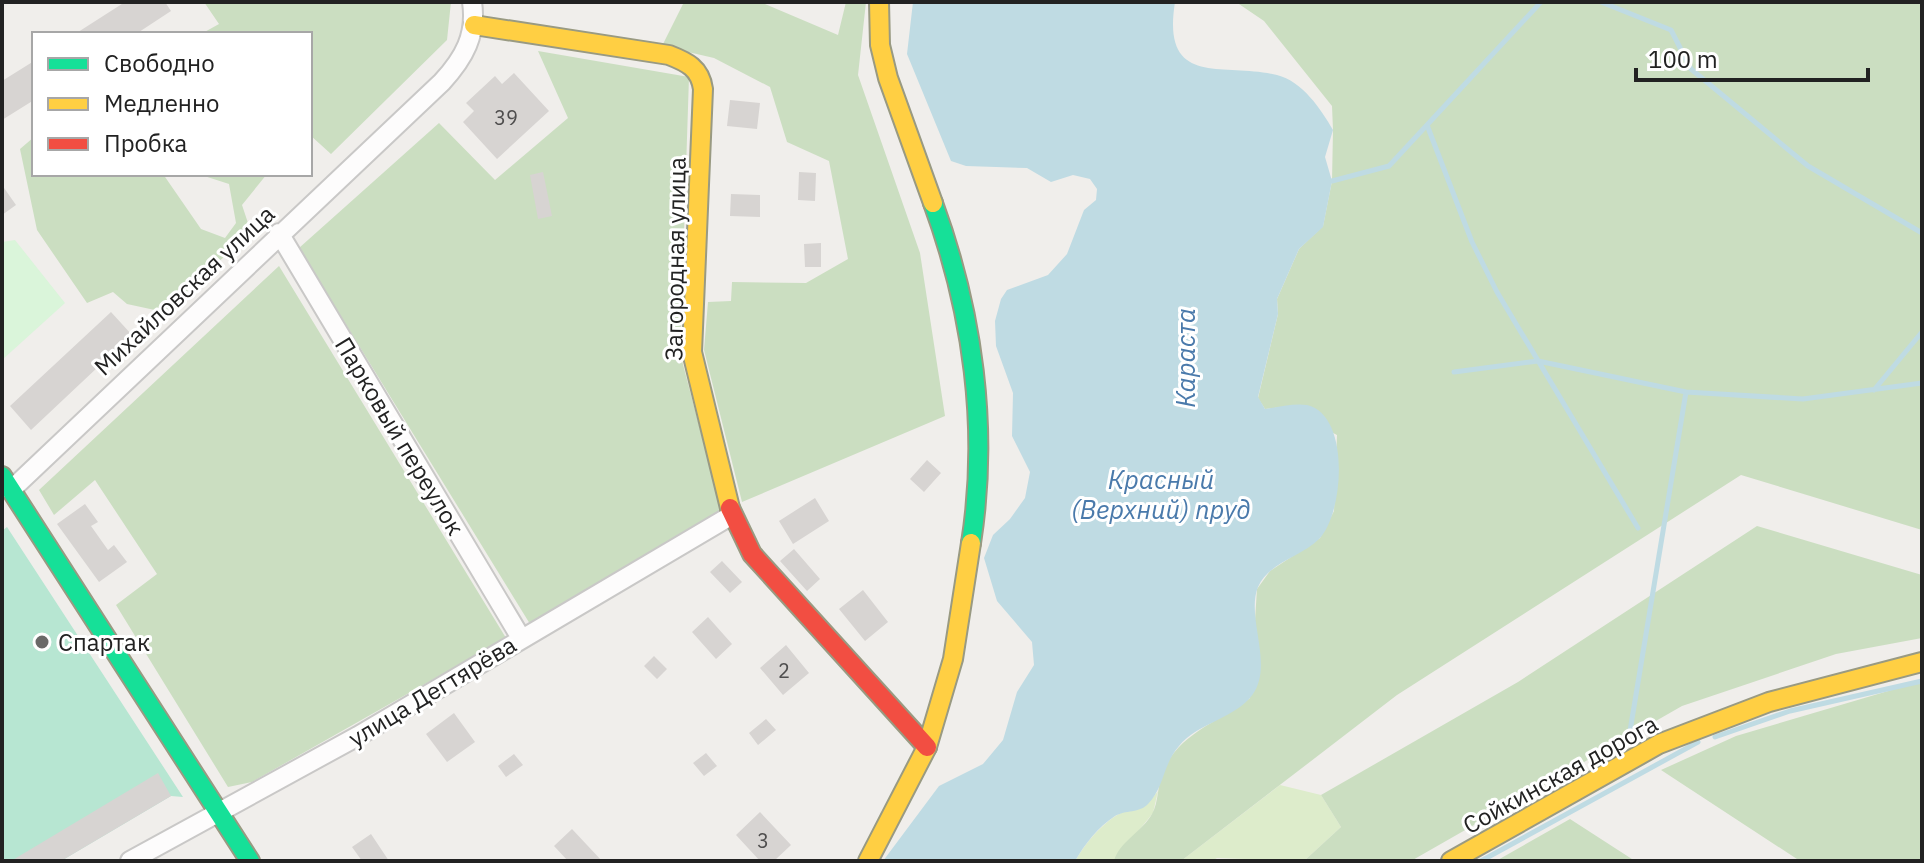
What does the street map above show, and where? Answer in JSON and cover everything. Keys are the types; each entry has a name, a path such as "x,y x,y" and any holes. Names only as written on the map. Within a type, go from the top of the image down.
{"street":[{"name":"Михайловская улица","path":"5,489 442,82 466,52 474,25 472,2"},
{"path":"868,861 927,747 953,659 979,495 981,435 972,358 957,280 946,238 888,78 880,45 879,2"},
{"name":"Загородная улица","path":"474,25 669,55 690,63 698,71 703,89 692,352 732,515 752,554 927,747"},
{"name":"Парковый переулок","path":"279,233 521,638"},
{"path":"5,489 250,861"},
{"name":"улица Дегтярёва","path":"130,861 332,750 732,515"},
{"name":"Сойкинская дорога","path":"1451,861 1659,744 1769,702 1922,662"}],"green space":[{"path":"204,2 451,2 447,40 331,154 312,137 312,32 205,32 219,24"},
{"path":"684,2 760,2 838,35 846,2 866,2 858,75 920,253 945,416 742,502 704,350 708,302 731,301 732,282 806,283 848,259 829,161 787,142 770,87 714,58 662,46"},
{"path":"1236,2 1922,2 1922,530 1741,475 1397,695 1181,861 1114,861 1121,848 1152,814 1163,772 1179,747 1250,698 1257,589 1270,571 1320,538 1334,511 1337,435 1283,407 1265,409 1258,398 1278,314 1277,299 1299,249 1323,226 1332,181 1332,106 1264,21"},
{"path":"538,51 689,77 680,353 722,513 530,624 299,248 439,123 495,180 568,118"},
{"path":"32,139 32,176 164,176 201,229 225,238 236,223 229,184 204,176 265,176 242,205 251,232 164,312 127,304 113,292 87,303 37,230 20,149"},
{"path":"15,240 65,303 2,360 2,242"},
{"path":"279,266 506,638 252,782 228,787 116,605 157,574 95,480 54,515 39,490"},
{"path":"1757,526 1922,575 1922,638 1836,654 1682,706 1411,861 1304,861 1341,827 1321,795 1518,682"},
{"name":"Спартак","path":"7,527 183,797 171,796 61,861 2,861 2,531"},
{"path":"1922,681 1922,861 1800,861 1661,770 1736,736"},
{"path":"1280,785 1321,795 1341,827 1304,861 1217,858 1212,861 1181,861"},
{"path":"1158,791 1153,813 1114,861 1075,861 1108,821 1146,804"},
{"path":"1570,819 1635,861 1496,861"}],"water":[{"name":"Красный (Верхний) пруд","path":"913,2 1175,2 1173,30 1177,48 1187,60 1200,66 1286,78 1310,97 1333,130 1325,157 1332,181 1323,227 1299,249 1277,299 1278,314 1258,397 1265,409 1307,405 1321,413 1331,427 1339,466 1334,509 1319,539 1270,571 1258,587 1255,614 1260,673 1257,687 1249,699 1186,739 1174,753 1148,804 1109,820 1092,836 1075,861 883,861 939,786 983,764 1003,740 1017,692 1034,665 1032,642 997,601 984,558 993,535 1025,498 1030,472 1012,436 1013,393 996,346 995,321 1007,290 1048,275 1067,254 1084,210 1096,200 1097,189 1090,179 1073,175 1051,182 1027,168 966,166 951,161 907,54"}],"building":[{"path":"125,2 165,2 171,11 139,32 78,32"},
{"path":"32,62 32,101 2,120 2,81"},
{"path":"514,73 549,111 497,159 463,122 474,111 466,103 495,76 502,84"},
{"path":"730,100 760,103 757,129 727,126"},
{"path":"543,172 552,216 538,219 530,175"},
{"path":"799,172 816,173 815,201 798,200"},
{"path":"2,185 16,205 2,215"},
{"path":"731,194 760,195 760,217 730,216"},
{"path":"821,243 821,267 805,267 804,244"},
{"path":"111,312 132,335 31,430 10,406"},
{"path":"927,460 941,473 924,492 910,479"},
{"path":"815,498 829,521 793,544 779,521"},
{"path":"85,504 98,522 91,526 108,550 114,545 127,562 99,582 57,524"},
{"path":"794,549 820,579 807,591 780,561"},
{"path":"722,561 742,582 730,593 710,572"},
{"path":"863,590 888,622 865,641 839,609"},
{"path":"708,617 732,644 716,659 692,632"},
{"path":"786,645 809,673 783,695 760,668"},
{"path":"654,656 667,669 657,679 644,666"},
{"path":"454,713 475,742 447,762 426,734"},
{"path":"766,719 776,730 758,745 749,733"},
{"path":"706,753 717,766 704,776 693,763"},
{"path":"514,754 523,765 506,777 498,766"},
{"path":"158,773 171,796 61,861 11,861"},
{"path":"760,812 791,845 774,861 760,861 736,835"},
{"path":"572,829 602,861 568,861 554,846"},
{"path":"371,834 389,861 362,861 352,847"}],"waterway":[{"path":"1332,181 1389,166 1541,2"},
{"path":"1601,2 1671,30 1691,69 1808,166 1922,233"},
{"path":"1427,125 1472,242 1497,292 1638,528"},
{"path":"1874,390 1922,332"},
{"path":"1454,372 1538,361 1686,392 1803,399 1922,383"},
{"path":"1630,731 1686,392"},
{"path":"1715,737 1790,711 1922,681"},
{"path":"1481,861 1698,742"}],"traffic: fast":[{"path":"933,203 958,286 974,371 978,457 971,543"},
{"path":"2,476 250,861"}],"traffic: slow":[{"path":"879,2 880,45 888,78 933,203"},
{"path":"474,25 669,55 687,63 699,76 703,89 692,352 730,508"},
{"path":"868,861 927,747 953,659 971,543"},
{"path":"1451,861 1659,744 1769,702 1922,662"}],"traffic: jam":[{"path":"730,508 752,554 927,747"}],"place":[{"name":"Спартак","path":"42,642"}],"water label":[{"name":"Караста","path":"1185,358"}]}
